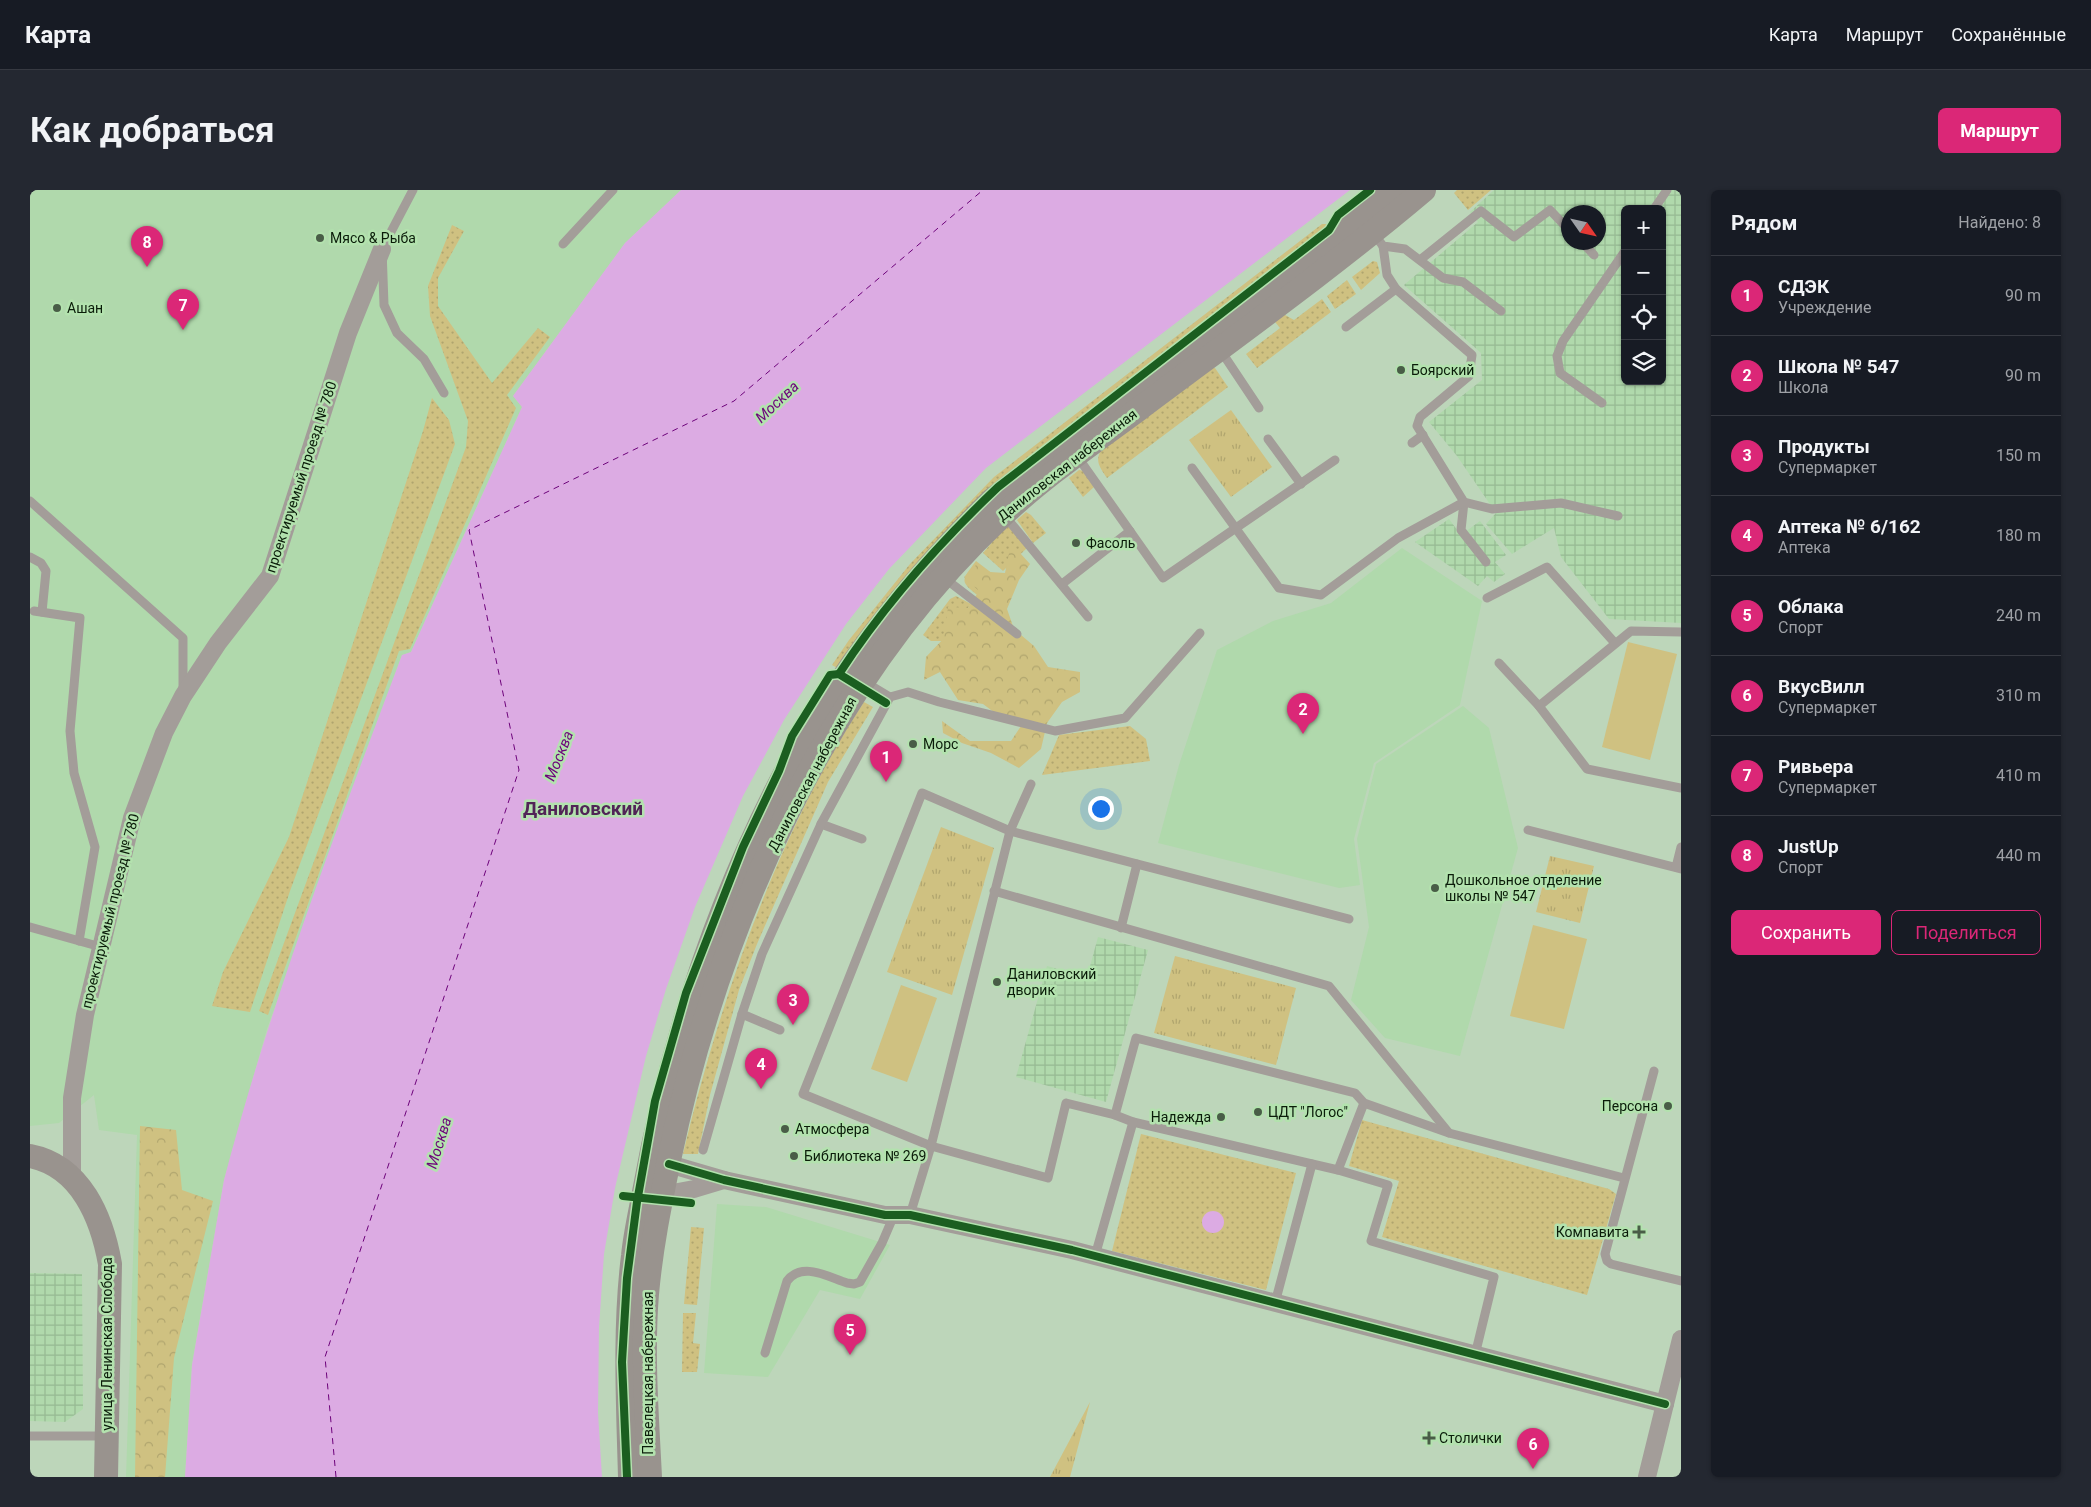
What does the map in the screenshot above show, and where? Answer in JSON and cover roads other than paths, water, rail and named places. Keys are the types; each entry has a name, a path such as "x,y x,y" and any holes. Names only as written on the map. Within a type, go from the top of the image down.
{"main road":[{"name":"Даниловская набережная","path":"633,1255 656,1127 691,998 738,872 792,759 847,671 875,632 944,548 1072,449 1372,232 1395,190"},
{"name":"Даниловская набережная","path":"1072,449 1219,348 1372,232 1424,190"},
{"name":"Даниловская набережная","path":"654,1240 662,1195 697,1042 746,905 772,847 820,753 863,681 998,507"},
{"name":"улица Ленинская Слобода","path":"30,1156 44,1158 61,1168 72,1179 84,1193 93,1209 106,1243 110,1264 106,1477"},
{"name":"Павелецкая набережная","path":"650,1477 645,1372 646,1305 654,1240"},
{"name":"Павелецкая набережная","path":"630,1477 627,1372 628,1315 633,1255"}],"street":[{"name":"проектируемый проезд № 780","path":"72,1179 72,1098 85,1015 132,818 164,734 183,696 218,644 270,576 348,333 382,249"},
{"path":"669,1164 724,1180 885,1216 902,1215 1095,1256 1665,1404"},
{"path":"662,1195 694,1189 724,1180"},
{"path":"1647,1477 1681,1339"}],"lane":[{"path":"414,190 382,249 384,306 397,333 424,358 444,393"},
{"path":"563,244 612,190"},
{"path":"1657,205 1666,190"},
{"path":"1420,260 1481,211 1514,237 1550,210 1561,222"},
{"path":"1372,232 1405,249 1443,278 1463,282 1501,312"},
{"path":"1372,232 1387,275 1396,289 1472,355 1469,376 1420,417 1417,426 1464,502 1461,530 1486,562"},
{"path":"1589,250 1594,255"},
{"path":"1602,403 1560,373 1557,356 1563,341 1621,257"},
{"path":"1346,327 1396,289"},
{"path":"1219,348 1259,408"},
{"path":"1412,443 1423,435"},
{"path":"1268,438 1301,484"},
{"path":"1072,449 1163,578 1336,460"},
{"path":"1192,468 1235,530 1279,588 1321,595 1398,538 1464,502 1492,509 1561,503 1618,516"},
{"path":"30,501 183,638 183,696"},
{"path":"998,507 1088,617"},
{"path":"1062,584 1130,531"},
{"path":"30,557 41,563 46,570 38,611 80,618 70,731 74,773 95,847 79,941"},
{"path":"1487,598 1547,567 1614,642"},
{"path":"943,576 1017,634"},
{"path":"1539,706 1614,642 1631,630 1681,632"},
{"path":"703,1150 742,1014 766,946 821,824 890,697 908,692 1055,731 1125,718 1200,633"},
{"path":"1499,663 1539,706 1587,768 1681,788"},
{"path":"863,681 890,697"},
{"path":"765,1353 787,1280 792,1274 805,1270 847,1283 854,1284 860,1282 882,1243 902,1215 931,1146 1010,831 1030,784"},
{"path":"1349,919 1010,831 922,793 896,853 803,1094 931,1146 1048,1178 1066,1103 1133,1122 1338,1170 1388,1185 1371,1241 1494,1277 1476,1355"},
{"path":"821,824 862,839"},
{"path":"1528,830 1678,868 1681,847"},
{"path":"1121,928 1137,864"},
{"path":"994,891 1329,986 1449,1132"},
{"path":"30,927 101,947"},
{"path":"742,1014 780,1030"},
{"path":"1115,1116 1136,1038 1355,1092 1364,1103 1449,1132 1624,1178"},
{"path":"812,1044 821,1047"},
{"path":"1654,1071 1605,1254 1606,1261 1681,1281"},
{"path":"1338,1170 1364,1103"},
{"path":"1095,1256 1133,1122"},
{"path":"1275,1303 1312,1164"},
{"path":"30,1436 106,1436"}],"water":[{"name":"Москва","path":"681,190 1350,190 986,468 889,569 846,624 784,720 743,796 695,907 666,989 646,1056 615,1188 604,1254 599,1327 598,1413 602,1477 185,1477 192,1365 224,1180 262,1047 306,915 402,655 411,652 522,407 513,396 625,243"},
{"path":"1213,1211 1221,1214 1224,1222 1221,1230 1213,1233 1205,1230 1202,1222 1205,1214"}],"place":[{"name":"Мясо & Рыба","path":"320,238"},
{"name":"JustUp","path":"147,267"},
{"name":"Ашан","path":"57,308"},
{"name":"Ривьера","path":"183,330"},
{"name":"Боярский","path":"1401,370"},
{"name":"Фасоль","path":"1076,543"},
{"name":"Школа № 547","path":"1303,734"},
{"name":"Морс","path":"913,744"},
{"name":"СДЭК","path":"886,782"},
{"name":"Дошкольное отделение школы № 547","path":"1435,888"},
{"name":"Даниловский дворик","path":"997,982"},
{"name":"Продукты","path":"793,1025"},
{"name":"Аптека № 6/162","path":"761,1089"},
{"name":"Персона","path":"1668,1106"},
{"name":"ЦДТ \"Логос\"","path":"1258,1112"},
{"name":"Надежда","path":"1221,1117"},
{"name":"Атмосфера","path":"785,1129"},
{"name":"Библиотека № 269","path":"794,1156"},
{"name":"Компавита","path":"1639,1232"},
{"name":"Облака","path":"850,1355"},
{"name":"Столички","path":"1429,1438"},
{"name":"ВкусВилл","path":"1533,1469"}],"district":[{"name":"Даниловский","path":"583,808"}]}
